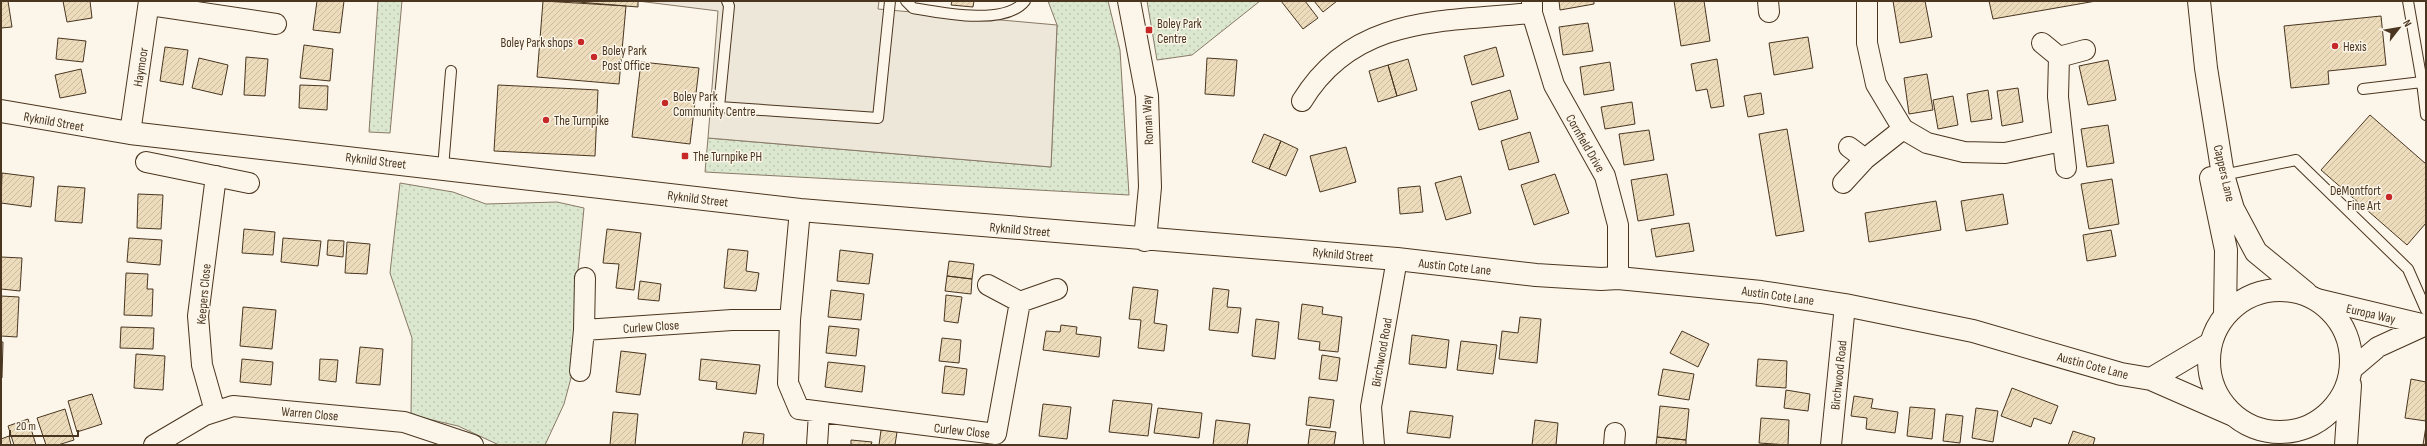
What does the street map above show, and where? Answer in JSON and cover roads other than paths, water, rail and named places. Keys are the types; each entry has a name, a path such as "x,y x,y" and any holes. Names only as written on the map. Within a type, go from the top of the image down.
{"main road":[{"name":"Roman Way","path":"1129,1 1147,96 1150,187 1145,240"},
{"name":"Cappers Lane","path":"2199,1 2206,68 2223,175 2233,209 2256,252 2332,312 2344,329 2350,348 2351,372"},
{"name":"Cappers Lane","path":"2206,68 2205,105 2210,176 2226,250 2225,315"},
{"name":"Ryknild Street","path":"1,111 130,133 800,210 1145,240 1397,259"},
{"name":"Austin Cote Lane","path":"1397,259 1536,275 1601,280 1618,278 1762,292 1845,305 1973,331 2121,374 2151,379 2231,414"},
{"path":"2313,297 2286,290 2263,292 2242,300 2225,315 2216,329 2210,344 2208,363 2211,382 2219,399 2231,414 2254,428 2294,439 2328,414 2342,397 2351,372"},
{"path":"2151,379 2210,344"},
{"path":"2346,445 2351,372"}],"street":[{"path":"1867,1 1867,44 1876,84 1903,129 1927,143 1964,152 2005,153 2062,141"},
{"path":"149,3 276,24"},
{"name":"Haymoor","path":"130,133 149,3"},
{"name":"Cornfield Drive","path":"1302,102 1308,79 1357,46 1388,31 1424,23 1532,7 1554,85 1605,176 1618,225 1618,278"},
{"path":"2042,43 2059,58"},
{"path":"2059,58 2085,50"},
{"path":"2059,58 2058,97 2066,168"},
{"path":"1842,183 1865,159 1903,129"},
{"path":"1849,147 1865,159"},
{"path":"146,162 250,183"},
{"name":"Keepers Close","path":"215,410 202,365 198,316 216,176"},
{"name":"Curlew Close","path":"800,210 790,320 788,384 799,409 819,413 996,434 1020,302"},
{"name":"Birchwood Road","path":"1374,445 1371,407 1397,259"},
{"path":"580,371 584,330 585,278"},
{"path":"988,285 1020,302 1057,289"},
{"name":"Europa Way","path":"2313,297 2426,325 2378,347 2351,372"},
{"name":"Birchwood Road","path":"1831,445 1845,305"},
{"name":"Curlew Close","path":"584,330 732,320 790,320"},
{"name":"Warren Close","path":"154,445 215,410 233,406 404,422 473,445"},
{"path":"817,445 819,413"}],"lane":[{"path":"727,1 729,6 719,107 878,118 890,1"},
{"path":"906,1 913,8 975,15 1004,14 1019,8 1025,1"},
{"path":"2408,1 2426,115"},
{"path":"443,168 451,71"},
{"path":"2363,89 2422,82"},
{"path":"2223,175 2296,160 2408,269 2426,310"}],"place":[{"name":"Boley Park Centre","path":"1149,30"},
{"name":"Boley Park shops","path":"581,42"},
{"name":"Hexis","path":"2335,46"},
{"name":"Boley Park Post Office","path":"594,57"},
{"name":"Boley Park Community Centre","path":"665,103"},
{"name":"The Turnpike","path":"546,120"},
{"name":"The Turnpike PH","path":"685,156"},
{"name":"DeMontfort Fine Art","path":"2389,197"}]}
